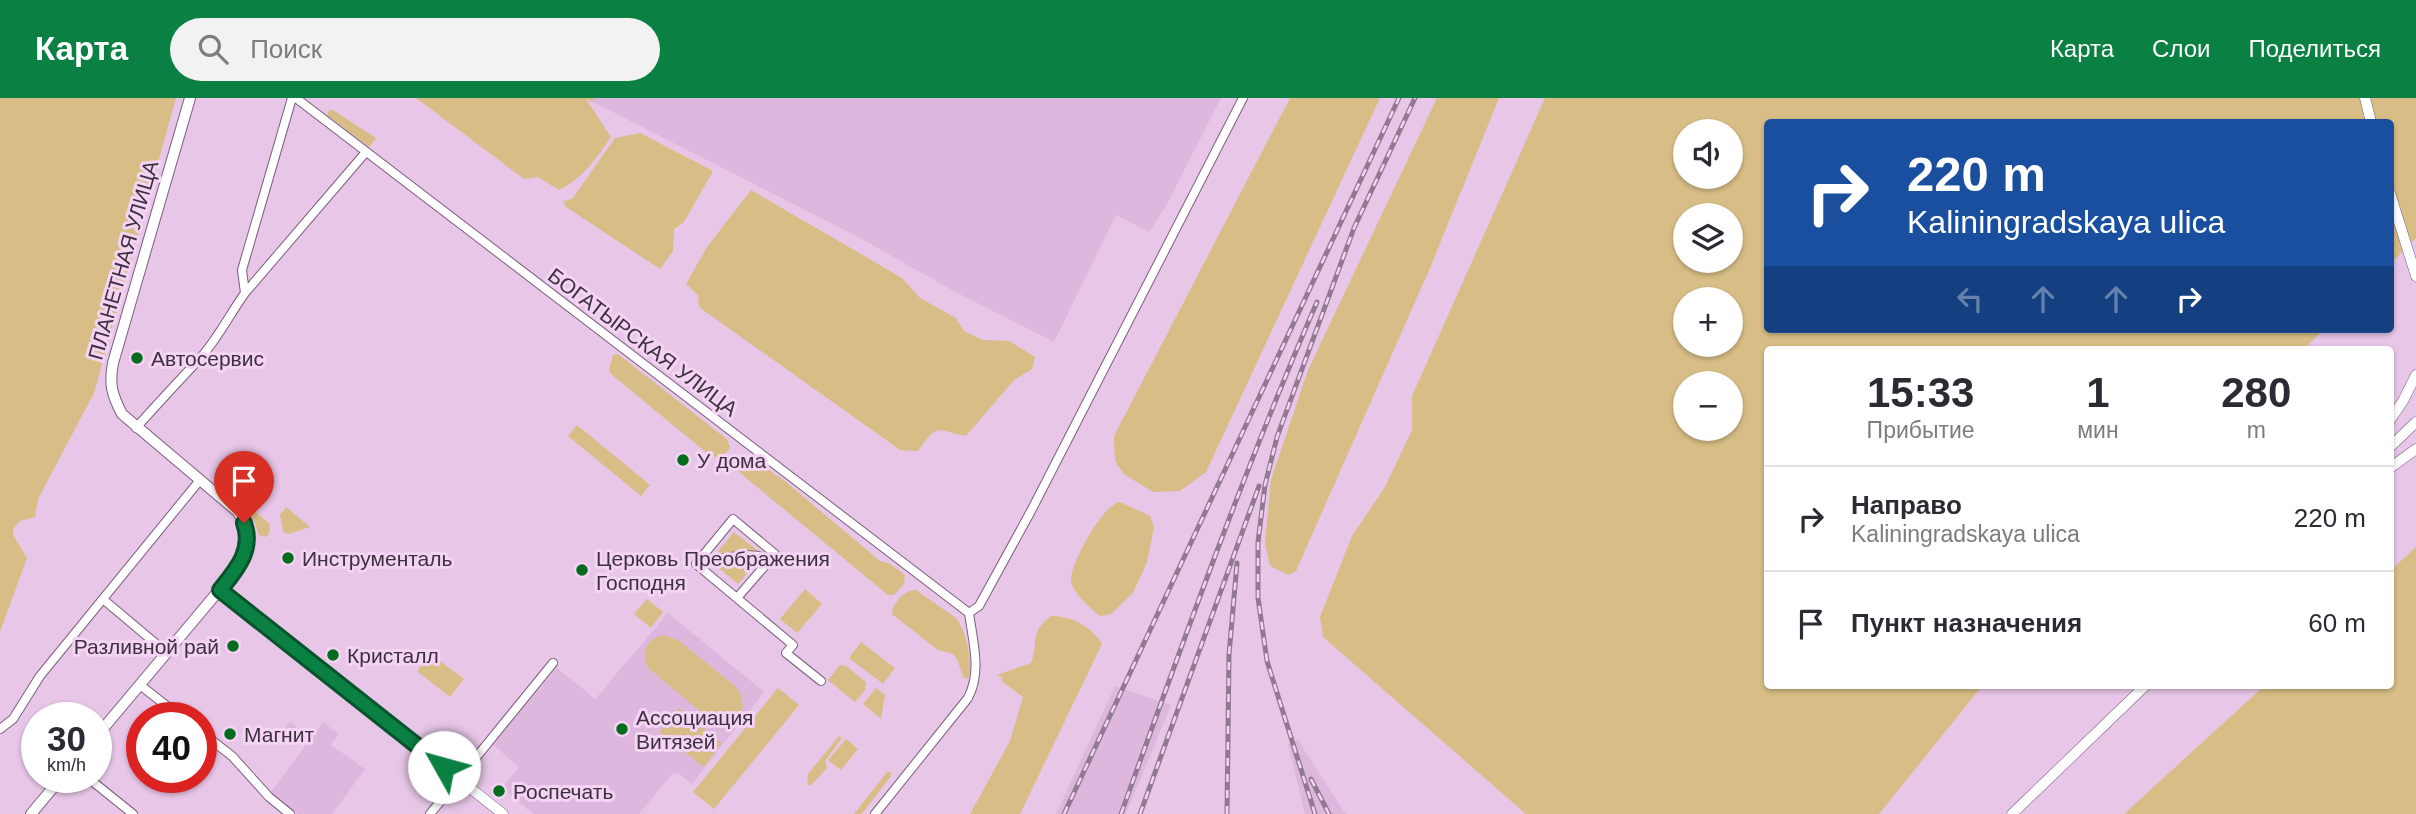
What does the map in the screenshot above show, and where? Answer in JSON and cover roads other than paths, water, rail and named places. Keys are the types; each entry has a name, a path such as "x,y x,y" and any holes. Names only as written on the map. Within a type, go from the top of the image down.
{"main road":[{"name":"ПЛАНЕТНАЯ УЛИЦА","path":"112,718 220,590 239,565 248,546 248,535 238,512 122,414 114,400 110,381 190,98"},
{"path":"31,814 49,793"}],"street":[{"path":"245,293 242,270 294,98"},
{"name":"БОГАТЫРСКАЯ УЛИЦА","path":"294,98 969,613"},
{"path":"875,814 975,686 977,672 969,613 979,606 1031,511 1243,98"},
{"path":"2365,98 2370,119"},
{"path":"136,428 201,357 245,293 366,152"},
{"path":"2394,206 2416,276"},
{"path":"2394,413 2416,375"},
{"path":"2394,443 2416,422"},
{"path":"2394,465 2416,449"},
{"path":"0,729 13,719 40,676 201,480"},
{"path":"695,564 733,519 775,554 737,598"},
{"path":"695,564 763,555 769,561"},
{"path":"695,564 793,645 786,653 821,681"},
{"path":"220,590 502,814"},
{"path":"104,600 167,653"},
{"path":"430,814 553,663"},
{"path":"140,685 162,702"},
{"path":"2012,814 2142,689"},
{"path":"217,744 232,756 269,797 290,814"},
{"path":"107,793 133,814"}],"railway":[{"path":"1064,814 1399,98"},
{"path":"1315,814 1267,661 1258,598 1258,542 1265,485 1277,437 1354,228 1415,98"},
{"path":"1121,814 1239,492 1317,302"},
{"path":"1140,814 1259,486"},
{"path":"1227,814 1229,655 1237,563"},
{"path":"1311,779 1329,814"}],"place":[{"name":"Автосервис","path":"137,358"},
{"name":"У дома","path":"683,460"},
{"name":"Инструменталь","path":"288,558"},
{"name":"Церковь Преображения Господня","path":"582,570"},
{"name":"Разливной рай","path":"233,646"},
{"name":"Кристалл","path":"333,655"},
{"name":"Ассоциация Витязей","path":"622,729"},
{"name":"Магнит","path":"230,734"},
{"name":"Роспечать","path":"499,791"}]}
